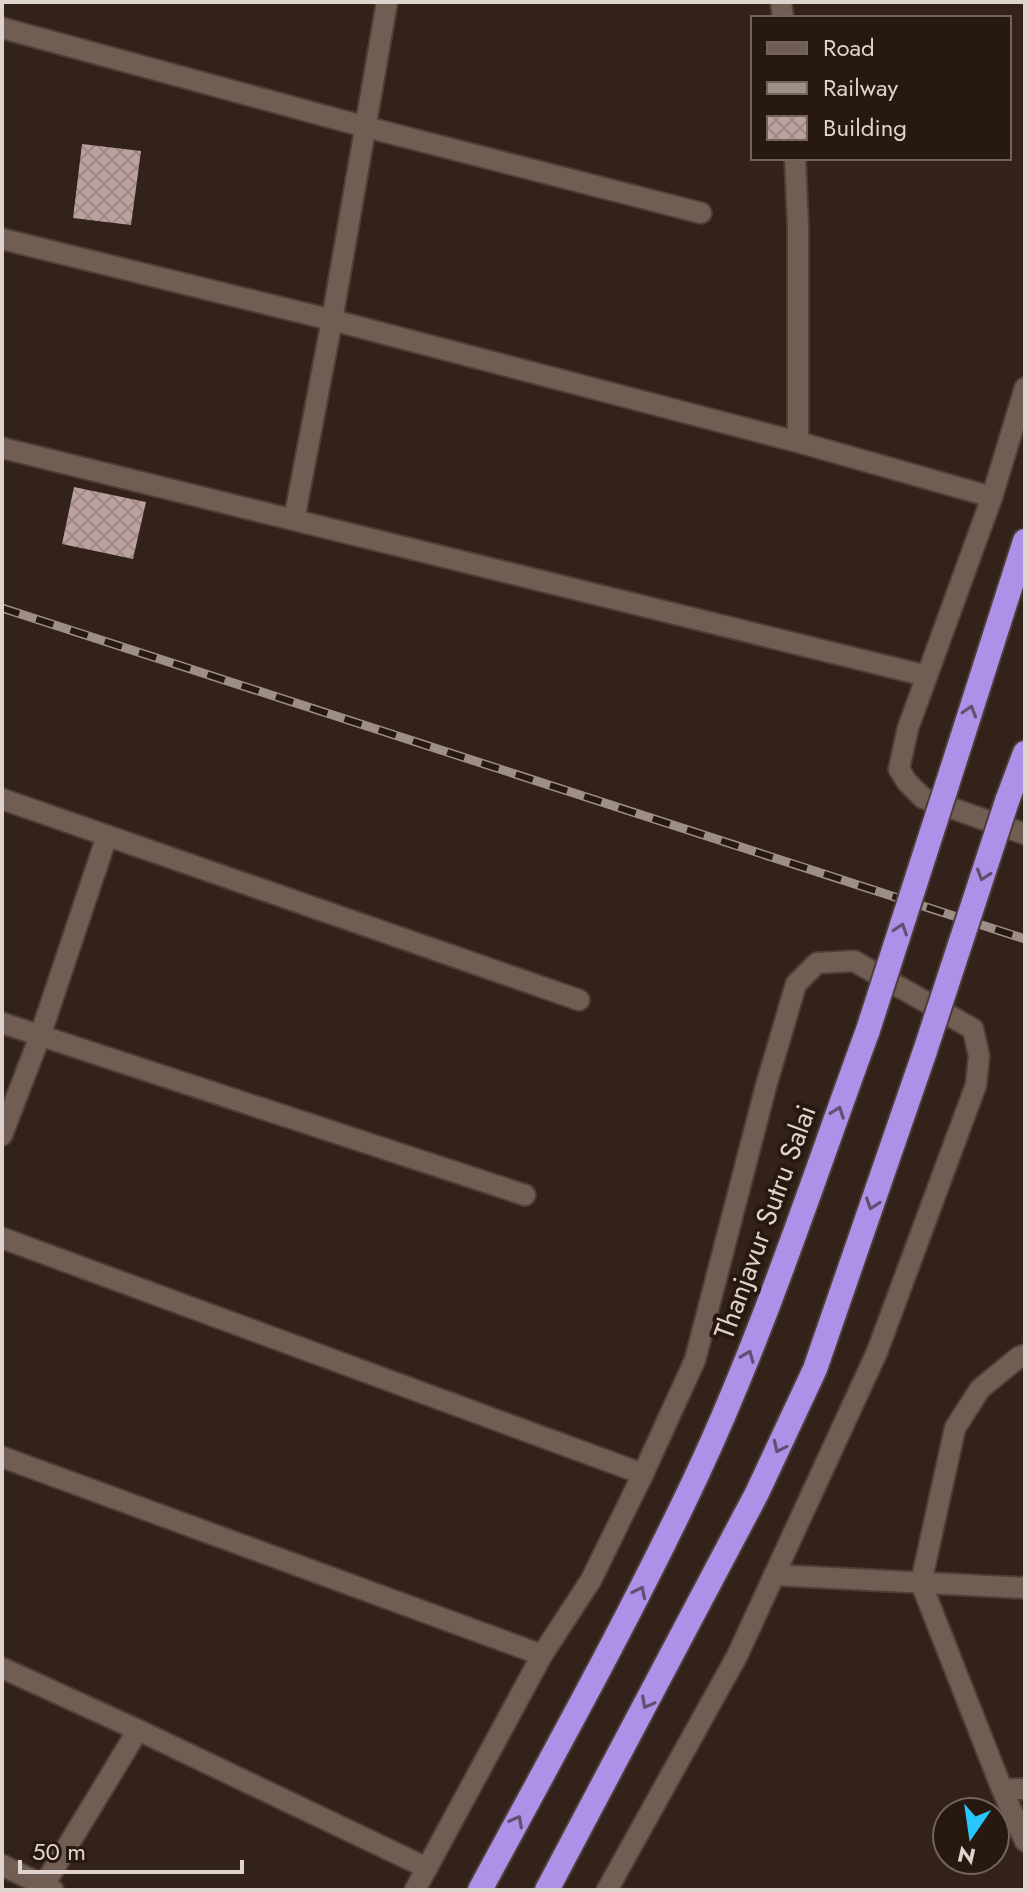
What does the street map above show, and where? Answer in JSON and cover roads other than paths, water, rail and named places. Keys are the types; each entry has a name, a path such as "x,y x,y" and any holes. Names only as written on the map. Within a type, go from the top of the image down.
{"highway":[{"name":"Thanjavur Sutru Salai","path":"480,1890 631,1610 697,1475 751,1350 868,1030 1025,541"},
{"path":"547,1890 757,1493 815,1369 1025,753"}],"street":[{"path":"294,520 387,2"},
{"path":"2,28 366,127 701,213"},
{"path":"795,160 798,442"},
{"path":"2,239 332,320 798,442 992,497"},
{"path":"1025,388 992,497 908,728 899,769 923,798 1025,834"},
{"path":"2,448 927,676"},
{"path":"2,799 579,1000"},
{"path":"2,1135 40,1036 107,836"},
{"path":"415,1890 542,1655 591,1580 695,1360 766,1086 796,984 817,963 854,961 973,1029 979,1056 976,1085 877,1352 737,1656 607,1890"},
{"path":"2,1023 525,1195"},
{"path":"2,1238 643,1474"},
{"path":"1025,1355 980,1389 955,1428 921,1583 1025,1841"},
{"path":"2,1457 542,1655"},
{"path":"774,1575 1025,1588"},
{"path":"2,1668 427,1868"},
{"path":"2,1865 48,1888 138,1730"},
{"path":"1002,1789 1025,1789"}],"railway":[{"path":"2,608 1025,939"}]}
